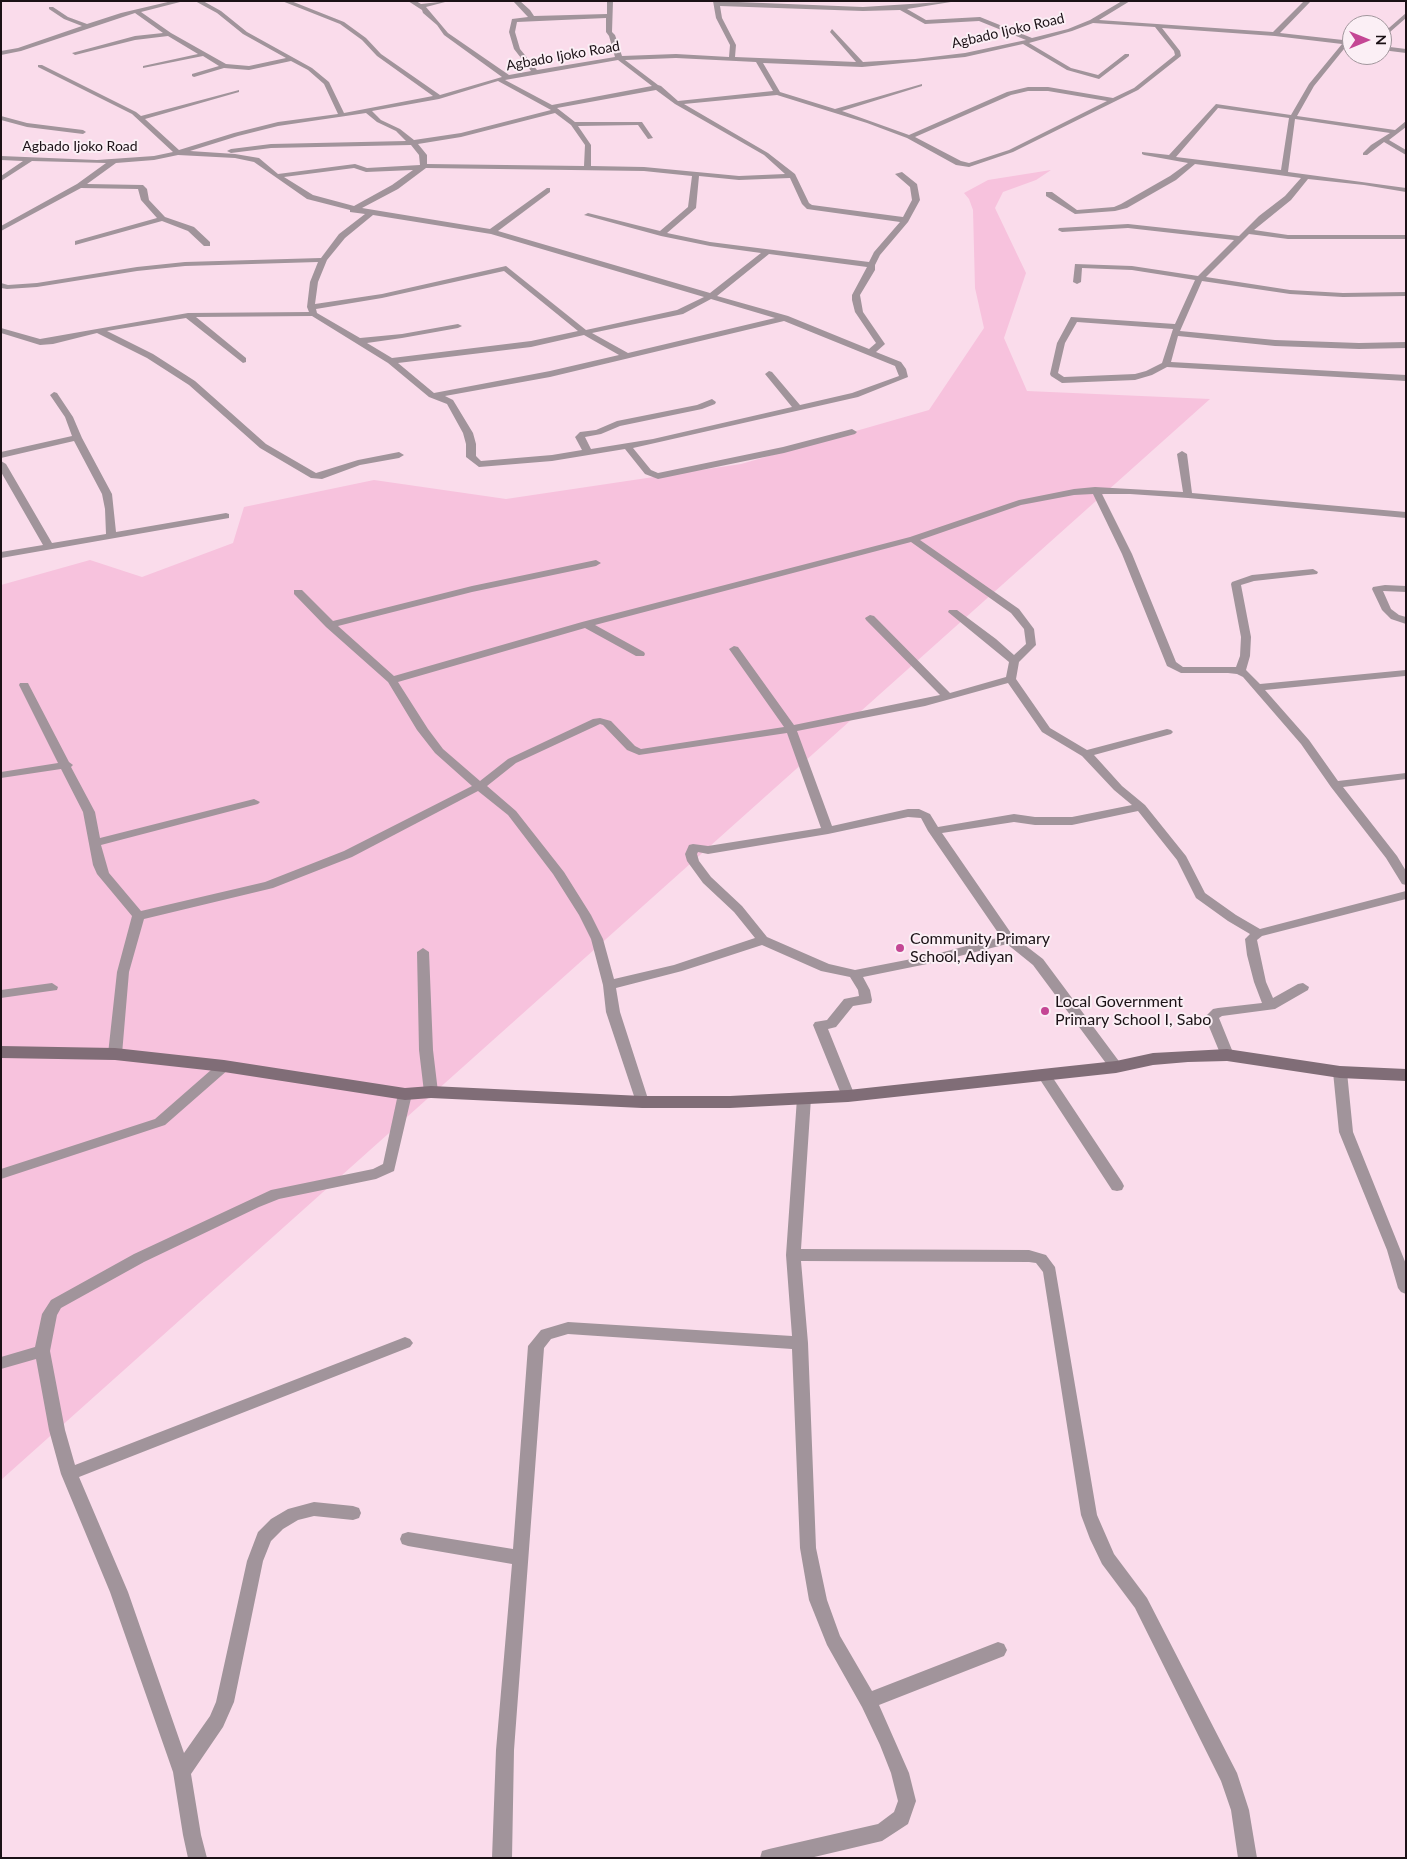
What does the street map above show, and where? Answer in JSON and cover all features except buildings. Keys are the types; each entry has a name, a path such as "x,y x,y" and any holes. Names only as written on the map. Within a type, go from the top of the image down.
{"main road":[{"path":"1,1052 115,1054 224,1066 405,1094 432,1092 642,1102 730,1102 848,1096 1116,1067 1153,1059 1227,1055 1340,1072 1406,1075"}],"street":[{"path":"1,53 19,50 136,11 181,1"},
{"path":"198,1 218,12 250,37 292,59 327,83 342,115"},
{"path":"285,1 342,23 364,39 379,55 439,96"},
{"path":"411,1 421,6 446,34 508,78"},
{"path":"421,6 446,1"},
{"path":"516,1 528,11 532,18"},
{"path":"610,1 609,32 612,35 619,58 659,87 677,103 758,149 792,176 806,204 810,207 905,220"},
{"path":"732,58 733,45 719,18 717,3 901,8 954,1"},
{"name":"Agbado Ijoko Road","path":"1,158 114,162 154,158 178,153 265,127 342,115 439,96 499,79 619,58 676,56 862,65 957,56 1070,30 1092,21 1127,1"},
{"path":"1274,34 1308,1"},
{"path":"51,8 66,18 89,27"},
{"path":"901,8 925,22 980,19 1032,40"},
{"path":"136,11 201,55 224,66 249,68 292,59"},
{"path":"1392,28 1406,15"},
{"path":"535,72 517,50 512,32 514,20 609,16"},
{"path":"1092,21 1274,34 1342,42"},
{"path":"677,103 776,93 909,137 959,163 969,165 1011,151 1136,89 1178,56 1177,51 1158,27"},
{"path":"832,31 862,65"},
{"path":"75,53 136,38 169,34"},
{"path":"1024,42 1069,69 1099,77 1127,55"},
{"path":"1392,49 1406,51"},
{"path":"1284,173 1292,118 1311,85 1342,51"},
{"path":"145,67 201,55"},
{"path":"758,60 776,93"},
{"path":"40,66 142,118 178,153 206,154 256,160 310,197 353,210 492,232 785,318 898,364 902,369 904,377 855,395 799,409 627,446 552,458 479,464 471,457 471,444 468,433 450,402 432,395 391,361 312,311"},
{"path":"194,75 224,66"},
{"path":"499,79 554,109 573,124 588,145 587,169"},
{"path":"835,111 920,85"},
{"path":"206,154 271,146 411,143 461,135 554,109 659,87"},
{"path":"909,137 1009,93 1028,89 1048,89 1116,100"},
{"path":"142,118 237,91"},
{"path":"1171,158 1216,106 1396,132"},
{"path":"353,210 395,187 423,167 424,155 398,130 379,121 367,110"},
{"path":"1,118 27,125 83,132"},
{"path":"573,124 640,123 650,138"},
{"path":"1365,154 1373,146 1385,140 1406,123"},
{"path":"1385,140 1406,153"},
{"path":"1144,153 1194,162 1406,190"},
{"path":"1,179 29,160"},
{"path":"1,230 80,186 114,162"},
{"path":"1049,194 1075,212 1114,209 1124,206 1173,178 1194,162"},
{"path":"277,176 355,166 366,170 423,167 644,169 739,178 792,176"},
{"path":"661,234 692,208 696,174"},
{"path":"871,352 881,344 859,312 856,295 871,270 871,265 877,254 905,220 916,200 916,192 910,182 899,174"},
{"path":"1166,364 1177,330 1199,280 1262,218 1288,198 1306,177"},
{"path":"80,186 140,187 144,189 145,200 162,219 191,229 207,244"},
{"path":"492,232 547,190"},
{"path":"312,311 314,282 324,260 342,236 371,213"},
{"path":"588,214 661,234 710,244 871,265"},
{"path":"78,243 162,219"},
{"path":"1062,230 1128,226 1242,239"},
{"path":"1249,232 1288,238 1406,237"},
{"path":"391,361 511,347 680,312 713,296 768,251"},
{"path":"1,285 7,287 38,285 137,269 185,264 324,260"},
{"path":"1077,282 1078,266 1132,268 1199,280 1317,294 1406,294"},
{"path":"1,330 40,342 188,315 312,311 506,268 584,332 627,356"},
{"path":"188,315 243,360"},
{"path":"432,395 539,377 785,318"},
{"path":"1406,345 1359,346 1275,343 1074,319 1061,343 1054,374 1062,380 1135,377 1149,373 1166,364 1406,378"},
{"path":"358,341 402,336 458,326"},
{"path":"98,330 150,356 192,383 263,446 314,476 322,476 358,463 399,455"},
{"path":"769,374 799,409"},
{"path":"54,395 69,417 77,438 107,494 110,509 111,535"},
{"path":"587,451 580,438 583,434 598,432 617,424 698,407 712,402"},
{"path":"627,446 648,472 658,476 775,452 852,432"},
{"path":"1,455 77,438"},
{"path":"1182,454 1188,495"},
{"path":"1,464 48,545"},
{"path":"1095,490 1123,547 1171,664 1180,670 1240,671 1247,674 1306,742 1335,785 1391,856 1406,881"},
{"path":"392,680 586,624 792,568 913,539 950,524 1019,503 1074,492 1095,490 1188,495 1406,515"},
{"path":"1,555 48,545 226,516"},
{"path":"913,539 1015,611 1029,629 1031,645 1014,661 1011,680 1046,730 1086,754 1118,788 1141,807 1182,859 1200,895 1232,918 1258,933"},
{"path":"330,625 472,589 596,563"},
{"path":"1240,671 1245,656 1246,637 1236,584 1252,578 1313,572"},
{"path":"1406,589 1377,589 1387,610 1395,618 1406,620"},
{"path":"298,592 330,625 392,680 423,730 439,750 512,813 558,872 585,915 597,939 609,985 612,1012 642,1102"},
{"path":"952,612 992,641 1014,661"},
{"path":"870,618 948,697"},
{"path":"586,624 640,654"},
{"path":"734,649 791,729 828,830"},
{"path":"1258,687 1405,673"},
{"path":"138,916 269,885 356,851 480,786 512,761 558,737 593,722 607,723 631,748 639,752 649,752 791,729 948,697 1011,680"},
{"path":"24,685 67,765 89,812 99,865 103,874 138,916"},
{"path":"1086,754 1168,732"},
{"path":"1,775 67,765"},
{"path":"1335,785 1406,776"},
{"path":"96,843 254,802"},
{"path":"934,831 1014,818 1035,821 1072,821 1141,807"},
{"path":"1009,939 932,959 855,974 826,968 763,940 738,909 708,880 698,868 691,854 693,848 708,850 828,830 908,813 919,813 926,816 934,831 1009,939 1038,962 1116,1067"},
{"path":"1270,1006 1252,955 1251,939 1258,933 1406,895"},
{"path":"115,1054 123,972 138,916"},
{"path":"609,985 677,968 763,940"},
{"path":"423,952 426,1050 432,1092"},
{"path":"848,1096 820,1025 831,1024 849,1002 866,1000 864,990 855,974"},
{"path":"1,994 52,987"},
{"path":"1227,1055 1212,1017 1218,1012 1270,1006 1303,987"},
{"path":"1,1174 160,1122 224,1066"},
{"path":"1340,1072 1346,1132 1400,1248 1406,1288"},
{"path":"1044,1075 1117,1186"},
{"path":"198,1858 192,1835 182,1772 119,1592 69,1474 57,1430 42,1351 50,1314 56,1304 139,1258 254,1202 276,1194 376,1174 389,1167 405,1094"},
{"path":"769,1858 882,1832 900,1818 906,1800 900,1773 868,1701 833,1639 818,1600 808,1548 800,1344 793,1255 804,1098"},
{"path":"793,1255 1029,1256 1042,1259 1050,1271 1089,1515 1108,1559 1141,1604 1230,1778 1240,1810 1248,1858"},
{"path":"502,1858 504,1750 521,1558 536,1346 546,1334 568,1328 800,1344"},
{"path":"69,1474 405,1343"},
{"path":"1,1363 42,1351"},
{"path":"182,1772 217,1721 225,1702 254,1561 264,1538 277,1524 294,1514 314,1509 353,1513"},
{"path":"408,1539 521,1558"},
{"path":"868,1701 998,1650"}],"shaded area":[{"path":"1051,170 1036,180 1003,192 995,208 1026,273 1004,338 1027,391 1210,399 1,1480 1,585 90,560 142,577 233,543 244,507 374,480 506,499 741,464 929,410 984,328 975,288 973,210 969,199 964,193 988,180"}],"place":[{"name":"Community Primary School, Adiyan","path":"900,948"},
{"name":"Local Government Primary School I, Sabo","path":"1045,1011"}]}
